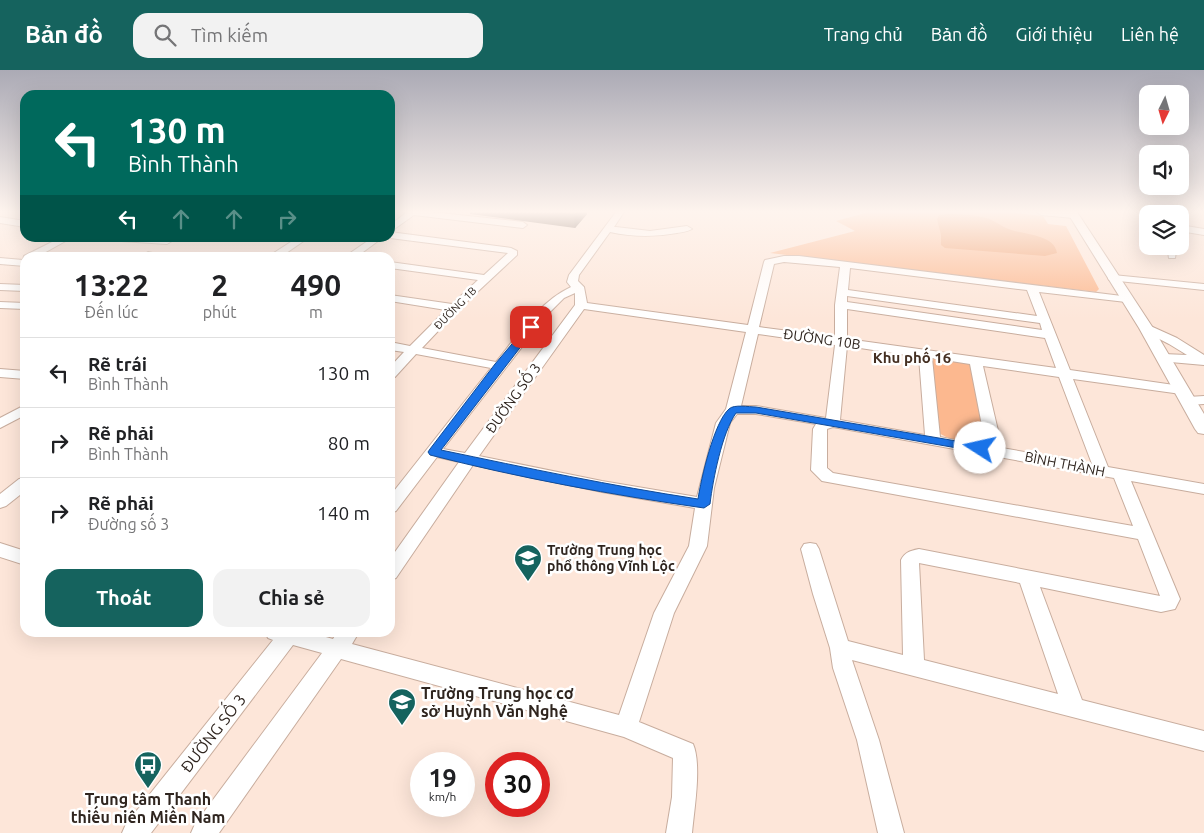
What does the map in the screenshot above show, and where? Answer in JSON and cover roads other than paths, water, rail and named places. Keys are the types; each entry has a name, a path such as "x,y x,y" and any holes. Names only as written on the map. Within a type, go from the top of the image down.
{"street":[{"name":"ĐƯỜNG 1B","path":"395,369 486,278 514,254 511,251 484,248"},
{"path":"581,304 579,287 572,282 574,275 594,248"},
{"path":"1093,248 1146,328 1204,429"},
{"path":"626,727 664,613 698,546 706,488 724,423 733,410 769,262 792,259 1126,299"},
{"path":"0,261 20,262"},
{"path":"844,265 841,298 842,342 833,423 822,426 820,429 819,470 828,477 1144,534"},
{"path":"395,266 486,278"},
{"path":"1112,278 1204,287"},
{"path":"12,288 20,283"},
{"path":"0,287 20,288"},
{"name":"ĐƯỜNG SỐ 3","path":"395,500 499,366 560,296 579,287"},
{"path":"1032,288 1102,471"},
{"path":"841,298 1044,320"},
{"path":"841,298 1051,335"},
{"path":"395,299 451,312"},
{"name":"ĐƯỜNG SỐ 3","path":"395,566 469,459 581,304"},
{"name":"ĐƯỜNG 10B","path":"581,304 1066,373 1204,400"},
{"path":"0,305 20,306"},
{"path":"395,307 451,312"},
{"path":"1146,328 1173,341 1203,360"},
{"path":"395,347 499,366"},
{"path":"925,353 933,440"},
{"path":"1163,358 1203,360"},
{"path":"976,360 995,451"},
{"path":"0,373 20,373"},
{"name":"BÌNH THÀNH","path":"733,410 756,410 1204,489"},
{"path":"0,424 20,412"},
{"path":"434,452 541,475 704,504"},
{"path":"914,667 910,560 913,557 918,556 1168,604 1171,599 1122,474"},
{"path":"0,502 20,487"},
{"path":"810,549 822,594 840,648 843,668 868,740 891,833"},
{"path":"0,550 20,556"},
{"path":"1027,578 1074,708"},
{"name":"ĐƯỜNG SỐ 3","path":"135,833 283,637"},
{"path":"310,637 343,641 626,727 684,752 684,797 679,833"},
{"path":"204,833 343,641"},
{"path":"840,648 1202,741"}],"place":[{"name":"Trường Trung học phổ thông Vĩnh Lộc","path":"528,582"},
{"name":"Trường Trung học cơ sở Huỳnh Văn Nghệ","path":"402,726"},
{"name":"Trung tâm Thanh thiếu niên Miền Nam","path":"148,789"}],"district":[{"name":"Khu phố 16","path":"912,357"}]}
